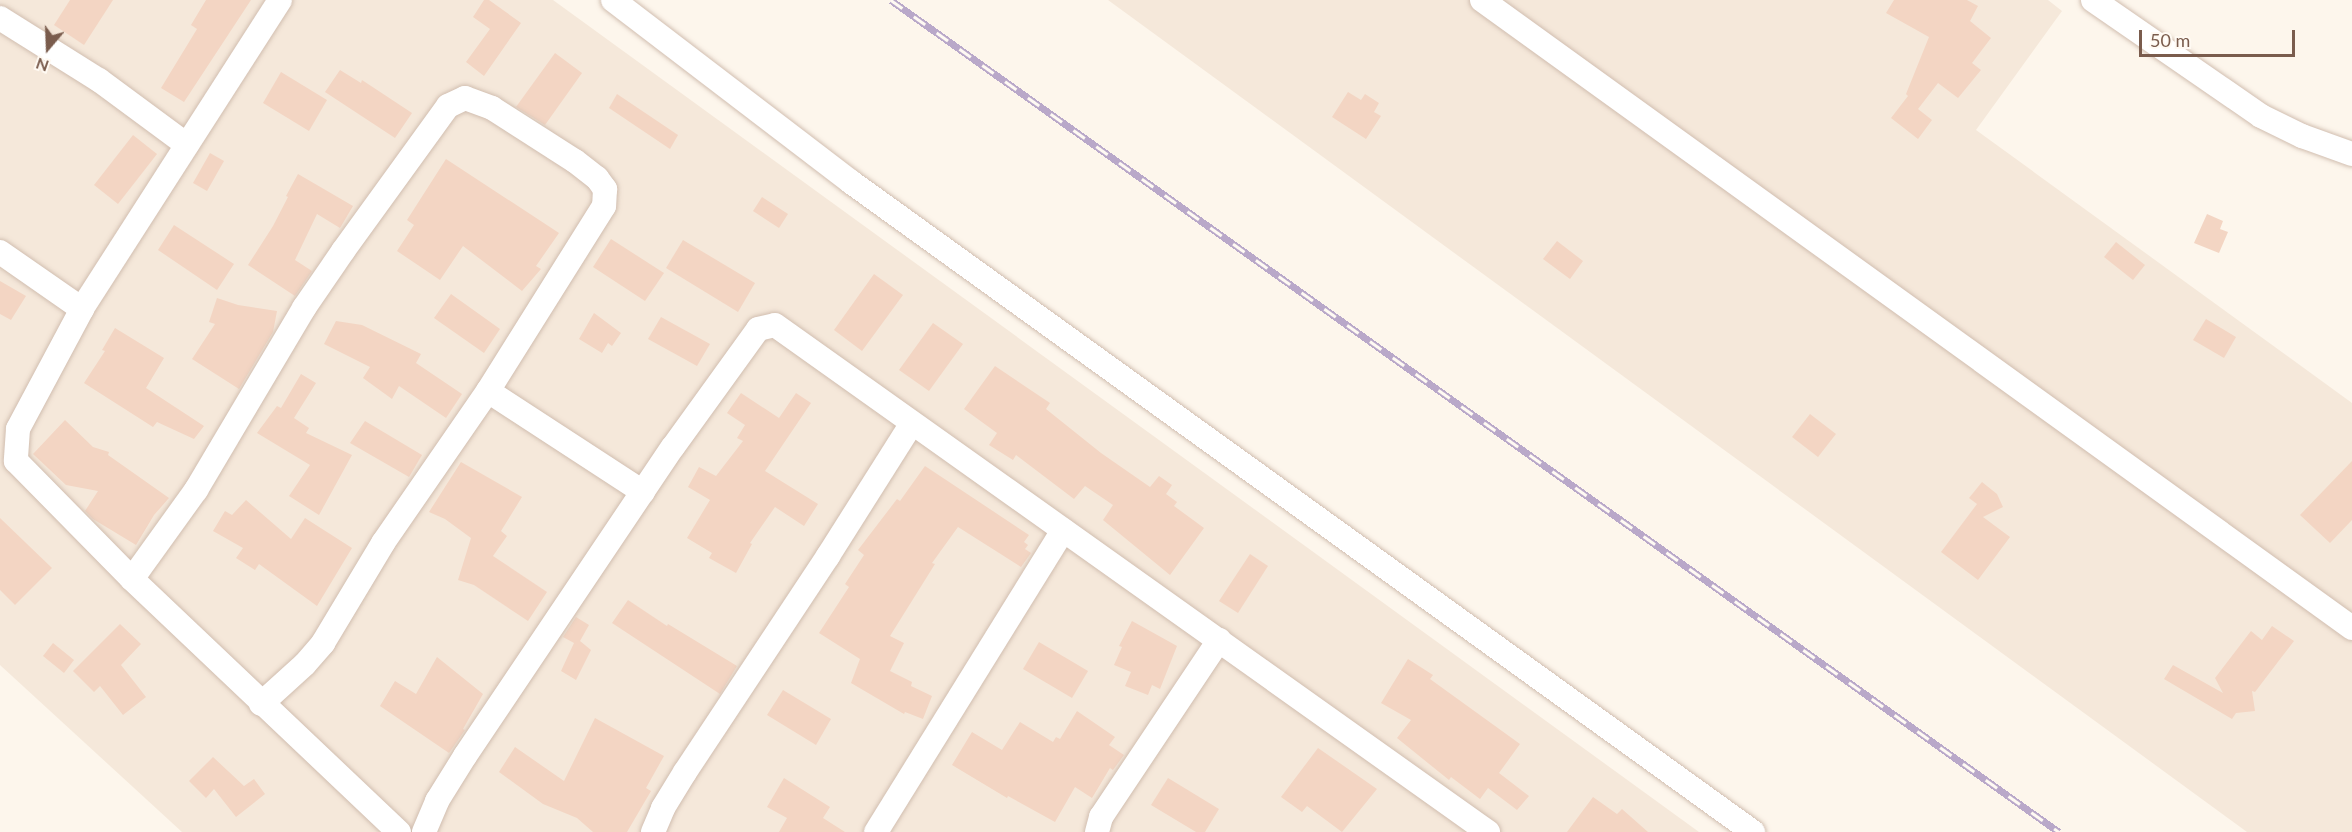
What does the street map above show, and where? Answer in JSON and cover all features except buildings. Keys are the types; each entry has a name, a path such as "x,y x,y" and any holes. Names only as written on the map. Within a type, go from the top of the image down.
{"street":[{"path":"280,0 81,309 18,429 16,461 132,579 261,704 399,832"},
{"path":"613,0 851,182 1753,832"},
{"path":"1482,0 2352,628"},
{"path":"2093,0 2261,116 2302,136 2352,154"},
{"path":"0,18 99,80 187,145"},
{"path":"132,579 196,490 304,308 448,106 465,98 492,108 575,161 597,178 605,189 604,206 488,391 383,543 323,643 305,664 261,704"},
{"path":"0,252 81,309"},
{"path":"424,832 437,801 465,756 643,492 758,328 766,325 775,325 1015,493 1063,530 1488,832"},
{"path":"488,391 643,492"},
{"path":"653,832 663,808 690,764 828,556 912,423"},
{"path":"876,832 1063,530"},
{"path":"1097,832 1101,817 1219,640"}],"shaded area":[{"path":"0,0 553,0 1699,832 182,832 0,665"},
{"path":"1108,0 2048,0 2062,11 1976,130 2352,403 2352,832 2247,832"}],"railway":[{"path":"891,0 2059,832"}]}
